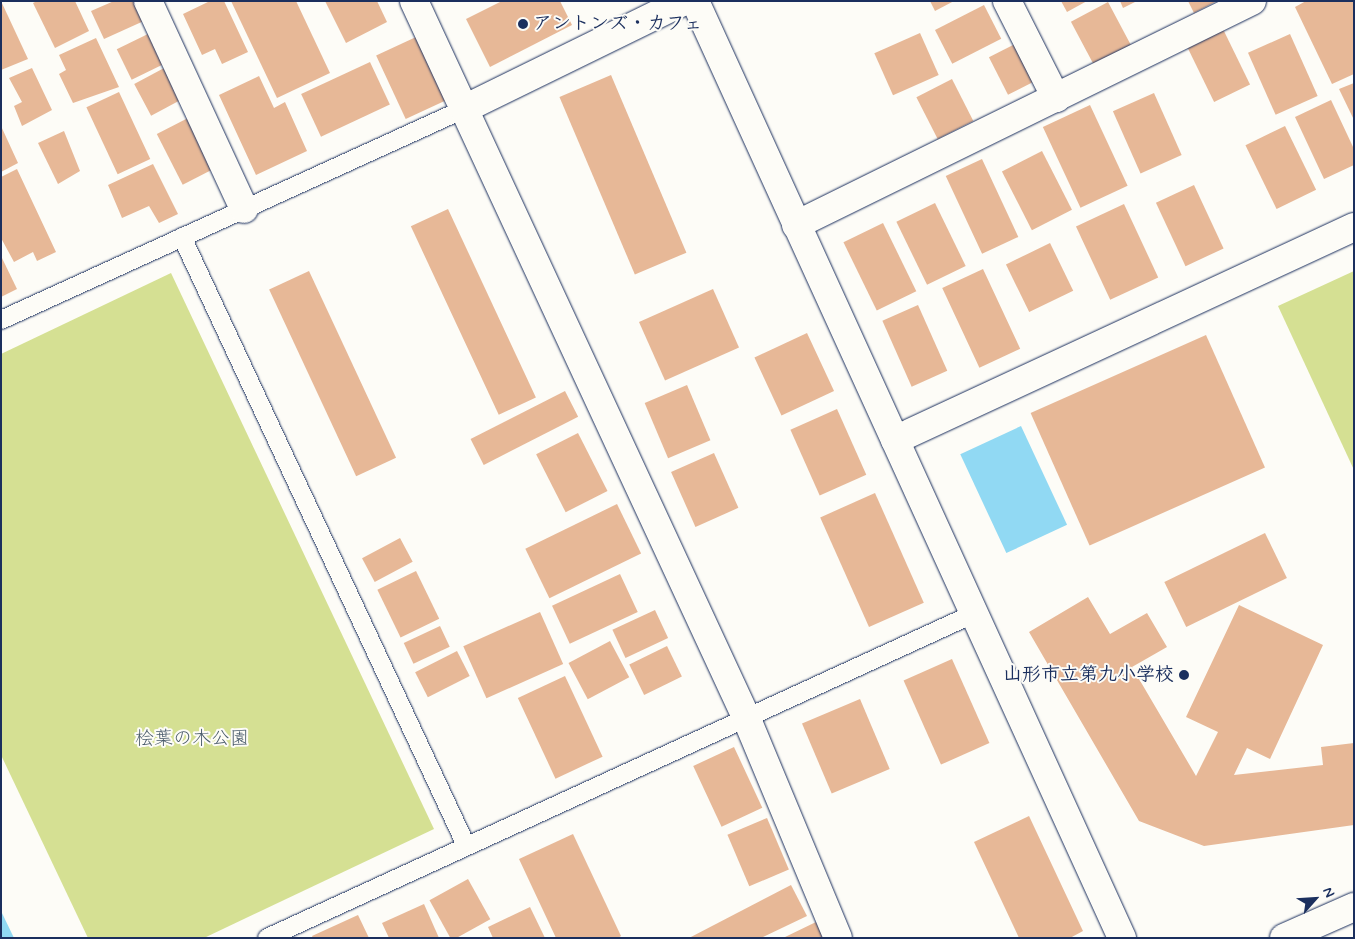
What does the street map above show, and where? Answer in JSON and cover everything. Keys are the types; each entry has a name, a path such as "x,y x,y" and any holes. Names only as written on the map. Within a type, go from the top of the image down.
{"street":[{"path":"148,1 244,209"},
{"path":"414,1 746,717 838,938"},
{"path":"464,109 684,1"},
{"path":"695,1 1122,938"},
{"path":"1007,1 1056,98"},
{"path":"796,225 1252,1"},
{"path":"895,440 1354,227"},
{"path":"1284,938 1354,907"}],"lane":[{"path":"1,320 464,109"},
{"path":"182,237 465,843"},
{"path":"267,938 465,843 973,614"}],"green space":[{"path":"1354,271 1354,470 1278,306"},
{"name":"桧葉の木公園","path":"171,273 434,829 204,938 88,938 1,755 1,354"}],"water":[{"path":"1021,426 1067,525 1006,553 960,454"},
{"path":"1,911 14,938 1,938"}],"building":[{"path":"1,1 28,59 1,70"},
{"path":"37,1 75,1 89,31 55,48 33,3"},
{"path":"114,1 136,1 146,20 104,39 91,11"},
{"path":"210,1 224,1 248,52 222,64 215,49 202,55 183,14"},
{"path":"231,1 296,1 330,73 277,98"},
{"path":"325,1 377,1 387,22 346,43"},
{"path":"502,1 560,1 572,25 490,67 466,19"},
{"path":"930,1 954,1 935,11"},
{"path":"1061,1 1087,1 1067,12"},
{"path":"1120,1 1137,1 1123,8"},
{"path":"1188,1 1217,1 1194,13"},
{"path":"1306,1 1354,1 1354,74 1332,84 1295,7"},
{"path":"1108,2 1131,45 1094,65 1071,22"},
{"path":"984,5 1001,39 952,64 935,30"},
{"path":"1222,27 1250,85 1214,102 1186,45"},
{"path":"150,33 165,64 132,80 117,49"},
{"path":"920,33 939,75 893,95 874,53"},
{"path":"1290,34 1318,96 1276,115 1248,53"},
{"path":"416,37 446,100 406,119 376,56"},
{"path":"96,38 119,87 73,103 59,74 66,70 59,55"},
{"path":"1021,41 1040,78 1008,95 989,57"},
{"path":"370,62 390,105 321,137 301,94"},
{"path":"166,67 183,99 151,116 134,84"},
{"path":"32,68 52,110 22,126 14,106 22,102 9,78"},
{"path":"611,75 686,253 635,275 559,97"},
{"path":"259,76 274,108 285,102 307,151 256,175 219,95"},
{"path":"952,79 973,121 938,139 916,97"},
{"path":"1354,83 1354,120 1339,89"},
{"path":"119,92 150,159 118,174 86,107"},
{"path":"1154,93 1182,155 1141,173 1113,111"},
{"path":"1331,100 1354,149 1354,165 1324,179 1295,117"},
{"path":"1090,105 1128,186 1080,208 1043,127"},
{"path":"188,118 214,169 183,185 157,134"},
{"path":"1,126 18,163 1,172"},
{"path":"1285,126 1316,190 1277,209 1245,145"},
{"path":"64,131 80,171 58,184 38,143"},
{"path":"1042,151 1072,210 1032,230 1002,171"},
{"path":"982,159 1018,237 982,254 946,176"},
{"path":"153,164 178,214 159,223 149,206 122,218 108,185"},
{"path":"17,169 56,252 37,261 33,252 14,262 1,238 1,177"},
{"path":"1194,185 1224,248 1186,266 1156,203"},
{"path":"935,203 966,266 927,285 896,222"},
{"path":"1124,204 1158,277 1110,300 1076,226"},
{"path":"448,209 536,398 499,415 411,226"},
{"path":"883,223 916,291 877,311 843,242"},
{"path":"1050,243 1073,291 1029,312 1006,264"},
{"path":"1,256 17,289 1,297"},
{"path":"983,269 1020,349 979,368 942,288"},
{"path":"309,271 396,458 356,476 269,290"},
{"path":"713,289 739,347 665,380 639,322"},
{"path":"918,305 947,371 912,387 882,321"},
{"path":"807,333 834,391 781,416 754,358"},
{"path":"1206,335 1265,467 1090,546 1031,413"},
{"path":"687,385 710,440 668,458 645,403"},
{"path":"565,391 578,417 484,465 471,439"},
{"path":"837,409 866,475 820,496 790,430"},
{"path":"578,433 608,491 566,512 536,454"},
{"path":"714,453 738,508 695,527 671,472"},
{"path":"875,493 924,603 869,627 820,517"},
{"path":"617,504 641,553 549,598 525,549"},
{"path":"1265,533 1287,578 1186,627 1164,582"},
{"path":"400,538 413,562 375,582 362,558"},
{"path":"416,571 439,619 401,637 377,590"},
{"path":"620,574 638,612 570,644 552,606"},
{"path":"1088,597 1110,634 1147,613 1167,647 1132,667 1196,776 1218,732 1186,717 1239,605 1323,645 1270,759 1247,748 1234,775 1323,765 1321,747 1354,743 1354,825 1204,846 1139,821 1029,632"},
{"path":"655,610 668,638 626,658 612,630"},
{"path":"540,612 563,664 486,698 463,646"},
{"path":"440,626 450,647 413,664 404,643"},
{"path":"610,641 629,677 588,699 569,663"},
{"path":"667,646 682,677 644,695 629,664"},
{"path":"457,651 470,676 428,697 415,672"},
{"path":"952,659 989,743 941,765 904,681"},
{"path":"565,676 603,757 555,779 518,698"},
{"path":"860,699 890,769 832,794 802,724"},
{"path":"734,747 762,808 722,827 693,766"},
{"path":"1029,816 1083,931 1070,938 1019,938 974,842"},
{"path":"767,818 789,870 749,886 727,835"},
{"path":"573,834 621,936 618,938 556,938 519,859"},
{"path":"468,879 490,919 456,938 450,938 430,900"},
{"path":"791,885 807,916 761,938 689,938"},
{"path":"424,904 439,938 389,938 382,923"},
{"path":"530,907 545,938 493,938 488,927"},
{"path":"358,915 369,938 313,938 312,936"},
{"path":"816,922 823,938 783,938"}],"place":[{"name":"アントンズ・カフェ","path":"523,24"},
{"name":"山形市立第九小学校","path":"1184,675"}]}
